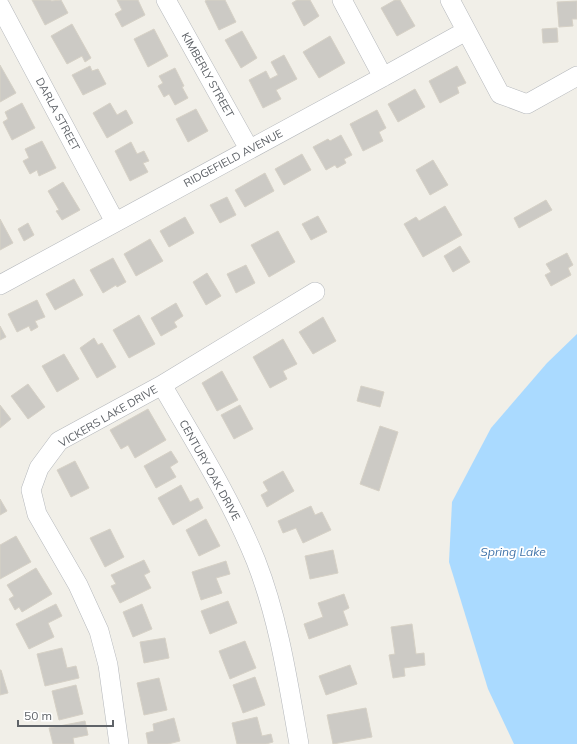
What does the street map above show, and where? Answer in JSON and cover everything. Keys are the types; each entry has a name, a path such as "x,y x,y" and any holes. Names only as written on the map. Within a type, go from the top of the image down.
{"street":[{"name":"KIMBERLY STREET","path":"166,0 249,149"},
{"path":"342,0 383,77"},
{"path":"450,0 500,94 527,104 577,76"},
{"name":"DARLA STREET","path":"0,6 115,222"},
{"name":"RIDGEFIELD AVENUE","path":"0,285 466,31"},
{"name":"VICKERS LAKE DRIVE","path":"119,744 108,665 99,631 78,585 37,514 31,490 39,468 59,441 162,385 315,292"},
{"name":"CENTURY OAK DRIVE","path":"162,385 229,501 256,562 278,630 299,744"}],"water":[{"name":"Spring Lake","path":"577,334 577,744 514,744 488,689 449,562 452,502 491,428 547,363"}],"building":[{"path":"32,0 61,0 68,13 45,25"},
{"path":"117,0 138,0 145,15 122,27 115,14 122,10"},
{"path":"225,0 236,22 219,30 205,1"},
{"path":"297,0 310,0 319,16 304,26 292,3"},
{"path":"395,0 400,0 415,26 397,36 381,8"},
{"path":"577,1 577,19 572,19 573,26 559,27 557,2"},
{"path":"72,24 91,58 85,62 82,56 67,64 51,36"},
{"path":"557,28 558,42 543,43 542,29"},
{"path":"154,29 168,56 148,67 134,39"},
{"path":"242,31 257,58 241,68 225,40"},
{"path":"330,36 345,63 319,78 303,52"},
{"path":"284,55 297,79 276,90 281,99 263,108 249,80 266,71 270,79 278,75 271,62"},
{"path":"0,65 16,93 0,102"},
{"path":"90,66 92,71 98,69 106,84 83,95 72,75"},
{"path":"457,66 466,83 457,87 459,93 440,103 429,81"},
{"path":"175,68 188,98 175,105 169,94 164,97 158,86 163,83 159,76"},
{"path":"415,89 425,107 398,122 388,104"},
{"path":"22,103 35,128 12,140 3,122 8,119 5,112"},
{"path":"110,103 117,115 126,110 133,123 107,138 93,113"},
{"path":"196,109 208,131 188,142 176,119"},
{"path":"377,110 386,128 379,132 383,141 363,151 350,124"},
{"path":"341,135 352,155 344,159 346,163 337,168 335,165 326,170 313,147 328,139 330,141"},
{"path":"42,141 56,168 39,176 37,170 30,174 23,161 29,158 25,149"},
{"path":"131,142 137,154 144,151 149,161 143,163 148,172 130,181 115,151"},
{"path":"302,154 311,170 284,185 275,169"},
{"path":"433,160 448,185 430,195 416,170"},
{"path":"265,173 274,191 245,207 235,190"},
{"path":"63,182 80,210 62,220 56,211 59,210 48,191"},
{"path":"227,197 236,215 220,223 210,205"},
{"path":"546,200 552,210 519,228 514,218"},
{"path":"445,206 462,235 423,257 404,224 416,217 419,221"},
{"path":"318,216 327,232 311,240 302,224"},
{"path":"185,217 194,233 169,247 160,231"},
{"path":"0,219 13,243 0,250"},
{"path":"28,223 34,235 24,241 18,229"},
{"path":"278,231 295,262 269,277 251,245"},
{"path":"150,239 163,261 136,276 124,254"},
{"path":"460,246 470,262 453,272 444,256"},
{"path":"567,253 573,265 568,268 571,275 551,286 545,275 551,272 546,264"},
{"path":"113,258 126,282 117,287 116,285 103,293 90,270"},
{"path":"246,265 255,283 236,293 227,274"},
{"path":"207,273 221,296 206,305 193,282"},
{"path":"74,279 83,295 55,310 46,294"},
{"path":"37,300 45,317 35,321 38,327 31,331 29,326 17,332 8,314"},
{"path":"176,303 183,316 174,322 177,327 161,336 151,318"},
{"path":"139,315 155,344 129,358 113,330"},
{"path":"323,317 336,341 313,354 299,332"},
{"path":"0,326 6,337 0,340"},
{"path":"94,338 98,345 102,343 116,367 97,378 80,348"},
{"path":"283,339 297,364 283,371 287,379 270,388 253,357"},
{"path":"64,354 79,379 57,392 42,366"},
{"path":"222,371 238,400 217,411 202,383"},
{"path":"28,384 45,407 28,419 11,396"},
{"path":"361,386 384,392 380,407 357,401"},
{"path":"0,405 11,419 0,428"},
{"path":"240,405 253,429 234,439 221,415"},
{"path":"148,409 166,440 135,458 128,445 121,449 110,430"},
{"path":"380,426 398,432 379,491 360,484"},
{"path":"171,451 178,462 170,467 176,477 156,488 144,466"},
{"path":"75,461 89,488 71,497 57,470"},
{"path":"283,471 294,491 267,507 261,495 268,491 263,482"},
{"path":"181,485 190,502 198,498 203,508 173,525 158,498"},
{"path":"0,499 7,511 0,515"},
{"path":"311,506 315,515 322,512 331,530 303,543 296,528 283,533 278,521"},
{"path":"206,519 220,546 199,556 186,530"},
{"path":"110,529 124,557 105,567 90,538"},
{"path":"16,536 31,562 0,579 0,545"},
{"path":"333,550 338,573 310,579 305,556"},
{"path":"144,560 150,572 144,575 151,588 120,603 111,586 116,584 111,575"},
{"path":"226,561 230,574 216,578 222,593 201,600 192,572"},
{"path":"36,568 52,594 22,612 19,607 15,610 9,599 14,596 7,585"},
{"path":"344,594 349,608 343,611 348,625 309,639 304,624 323,617 318,603"},
{"path":"228,601 237,623 210,634 201,611"},
{"path":"56,604 62,616 48,623 54,637 29,649 16,624"},
{"path":"142,604 152,629 133,637 123,612"},
{"path":"412,624 416,654 424,653 425,665 404,668 405,676 393,678 389,655 395,654 391,627"},
{"path":"165,638 169,658 144,663 140,642"},
{"path":"245,641 256,668 230,679 219,651"},
{"path":"62,648 67,668 76,666 79,678 45,686 37,654"},
{"path":"350,665 357,684 326,695 319,676"},
{"path":"0,670 8,693 0,695"},
{"path":"255,677 265,705 243,713 233,685"},
{"path":"159,678 167,710 144,715 137,683"},
{"path":"76,685 83,714 59,720 52,691"},
{"path":"366,708 372,737 333,744 327,715"},
{"path":"257,717 262,736 271,734 273,742 266,744 237,744 232,723"},
{"path":"174,718 180,741 168,744 148,744 146,733 154,731 153,724"},
{"path":"85,721 88,735 73,738 74,744 53,744 49,728"}]}
